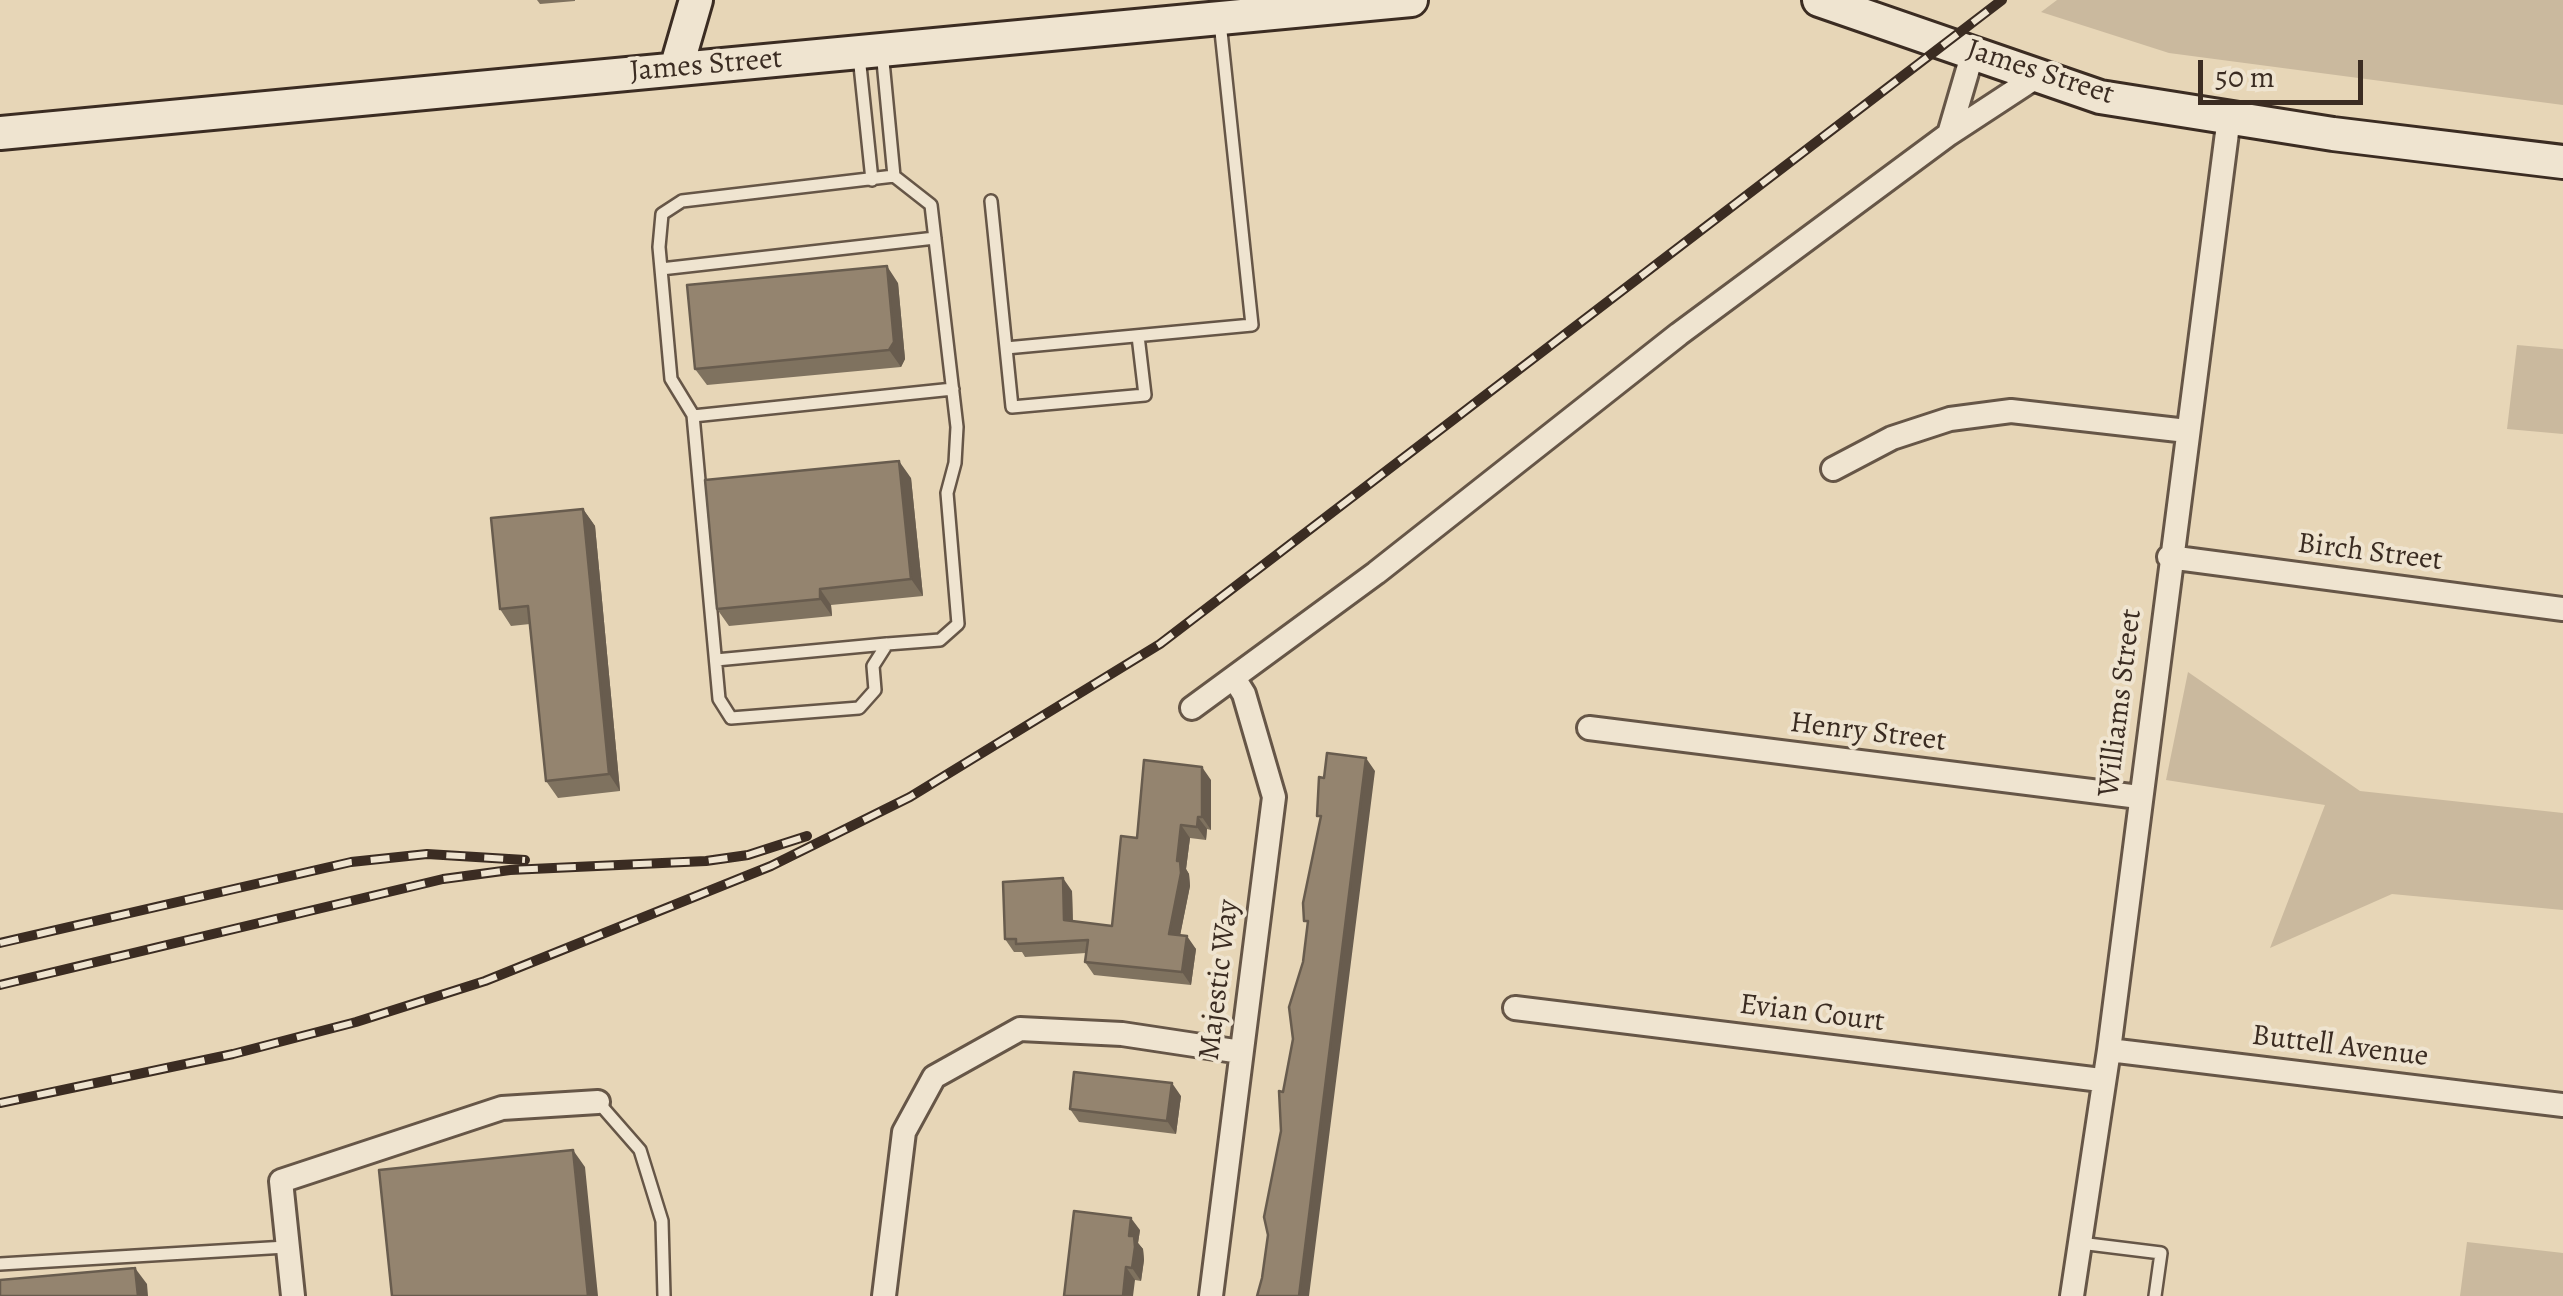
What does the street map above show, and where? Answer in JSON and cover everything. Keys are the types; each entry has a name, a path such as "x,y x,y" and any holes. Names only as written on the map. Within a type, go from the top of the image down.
{"street":[{"path":"676,69 696,0"},
{"name":"James Street","path":"0,132 1412,0"},
{"name":"James Street","path":"1819,0 2100,97 2563,162"},
{"path":"1949,134 1972,52"},
{"path":"1192,708 1376,574 1680,334 1949,134 2036,76"},
{"name":"Williams Street","path":"2072,1296 2109,1050 2228,117"},
{"path":"1832,469 1892,438 1950,418 2012,411 2187,431"},
{"name":"Birch Street","path":"2169,557 2563,609"},
{"name":"Majestic Way","path":"1211,1296 1274,797 1244,694 1234,678"},
{"name":"Henry Street","path":"1589,728 2139,797"},
{"name":"Evian Court","path":"1515,1008 2102,1080"},
{"path":"884,1296 904,1132 934,1077 1020,1029 1122,1034 1241,1052"},
{"name":"Buttell Avenue","path":"2109,1050 2563,1104"},
{"path":"293,1296 280,1181 502,1108 598,1102"}],"lane":[{"path":"1006,348 1252,325 1220,18"},
{"path":"716,660 940,640 958,624 947,493 956,463 953,389 931,205 894,176 870,51"},
{"path":"870,51 872,180"},
{"path":"887,644 873,666 875,690 860,708 738,720 722,710 693,416 671,379 658,228 669,206 682,201 894,176"},
{"path":"991,201 1012,407 1145,395 1138,336"},
{"path":"661,269 935,238"},
{"path":"693,416 953,389"},
{"path":"598,1102 640,1150 662,1221 664,1296"},
{"path":"2080,1242 2161,1253 2155,1296"},
{"path":"0,1264 286,1247"}],"shaded area":[{"path":"2057,0 2563,0 2563,105 2169,53 2041,12"},
{"path":"2517,345 2563,349 2563,434 2507,429"},
{"path":"2188,672 2360,791 2563,813 2563,910 2392,894 2270,948 2325,805 2166,780"},
{"path":"2467,1242 2563,1253 2563,1296 2460,1296"}],"building":[{"path":"887,266 894,342 889,350 695,369 687,285"},
{"path":"899,461 911,579 820,589 820,599 717,609 705,480"},
{"path":"583,509 609,774 546,781 528,606 500,609 491,518"},
{"path":"1327,753 1366,758 1299,1296 1257,1296 1268,1235 1264,1217 1281,1131 1279,1091 1283,1092 1293,1039 1289,1007 1303,962 1308,921 1304,921 1303,903 1321,816 1317,816 1319,777 1324,778"},
{"path":"1144,760 1202,767 1202,817 1198,817 1197,827 1181,825 1177,861 1181,873 1169,934 1187,936 1182,972 1085,962 1088,940 1016,944 1016,939 1005,939 1003,882 1063,878 1064,920 1112,926 1121,836 1137,838"},
{"path":"1074,1072 1172,1083 1167,1121 1070,1109"},
{"path":"573,1150 588,1296 392,1296 379,1170"},
{"path":"1074,1211 1131,1218 1129,1236 1134,1236 1135,1247 1132,1268 1126,1267 1123,1296 1064,1296"},
{"path":"135,1268 138,1296 0,1296 0,1280"}],"railway":[{"path":"0,1103 233,1054 356,1022 485,981 771,866 910,797 1160,644 2002,0"},
{"path":"0,985 443,879 510,870 706,861 748,855 807,836"},
{"path":"0,943 351,862 427,854 525,860"}]}
